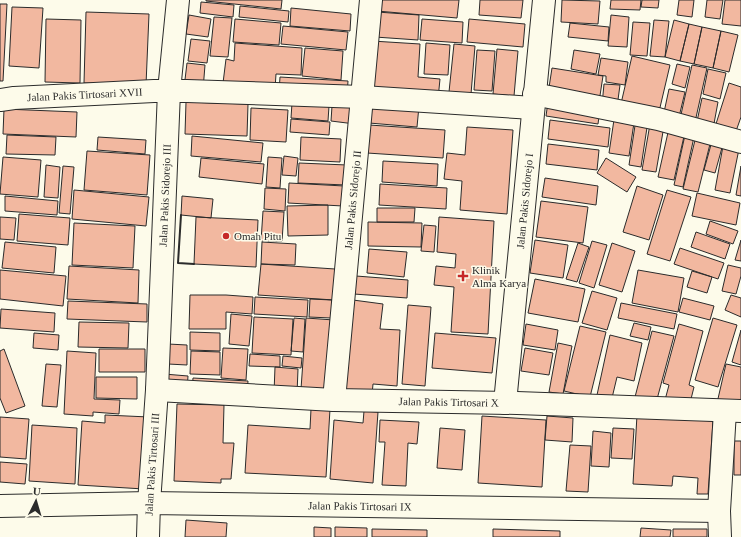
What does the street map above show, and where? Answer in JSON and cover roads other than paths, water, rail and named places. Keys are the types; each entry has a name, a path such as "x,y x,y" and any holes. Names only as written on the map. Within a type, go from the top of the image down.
{"street":[{"name":"Jalan Pakis Sidorejo III","path":"157,390 169,91 177,0"},
{"name":"Jalan Pakis Sidorejo II","path":"334,400 371,0"},
{"name":"Jalan Pakis Sidorejo I","path":"505,402 544,0"},
{"name":"Jalan Pakis Tirtosari XVII","path":"0,100 14,98 169,91 362,98 534,101 658,119 741,142"},
{"name":"Jalan Pakis Tirtosari X","path":"157,390 334,400 505,402 733,411"},
{"name":"Jalan Pakis Tirtosari III","path":"148,537 157,390"},
{"path":"720,537 719,510 733,411"},
{"name":"Jalan Pakis Tirtosari IX","path":"0,506 149,503 719,510"}],"place":[{"name":"Omah Pitu","path":"226,236"},
{"name":"Klinik Alma Karya","path":"463,276"}]}
